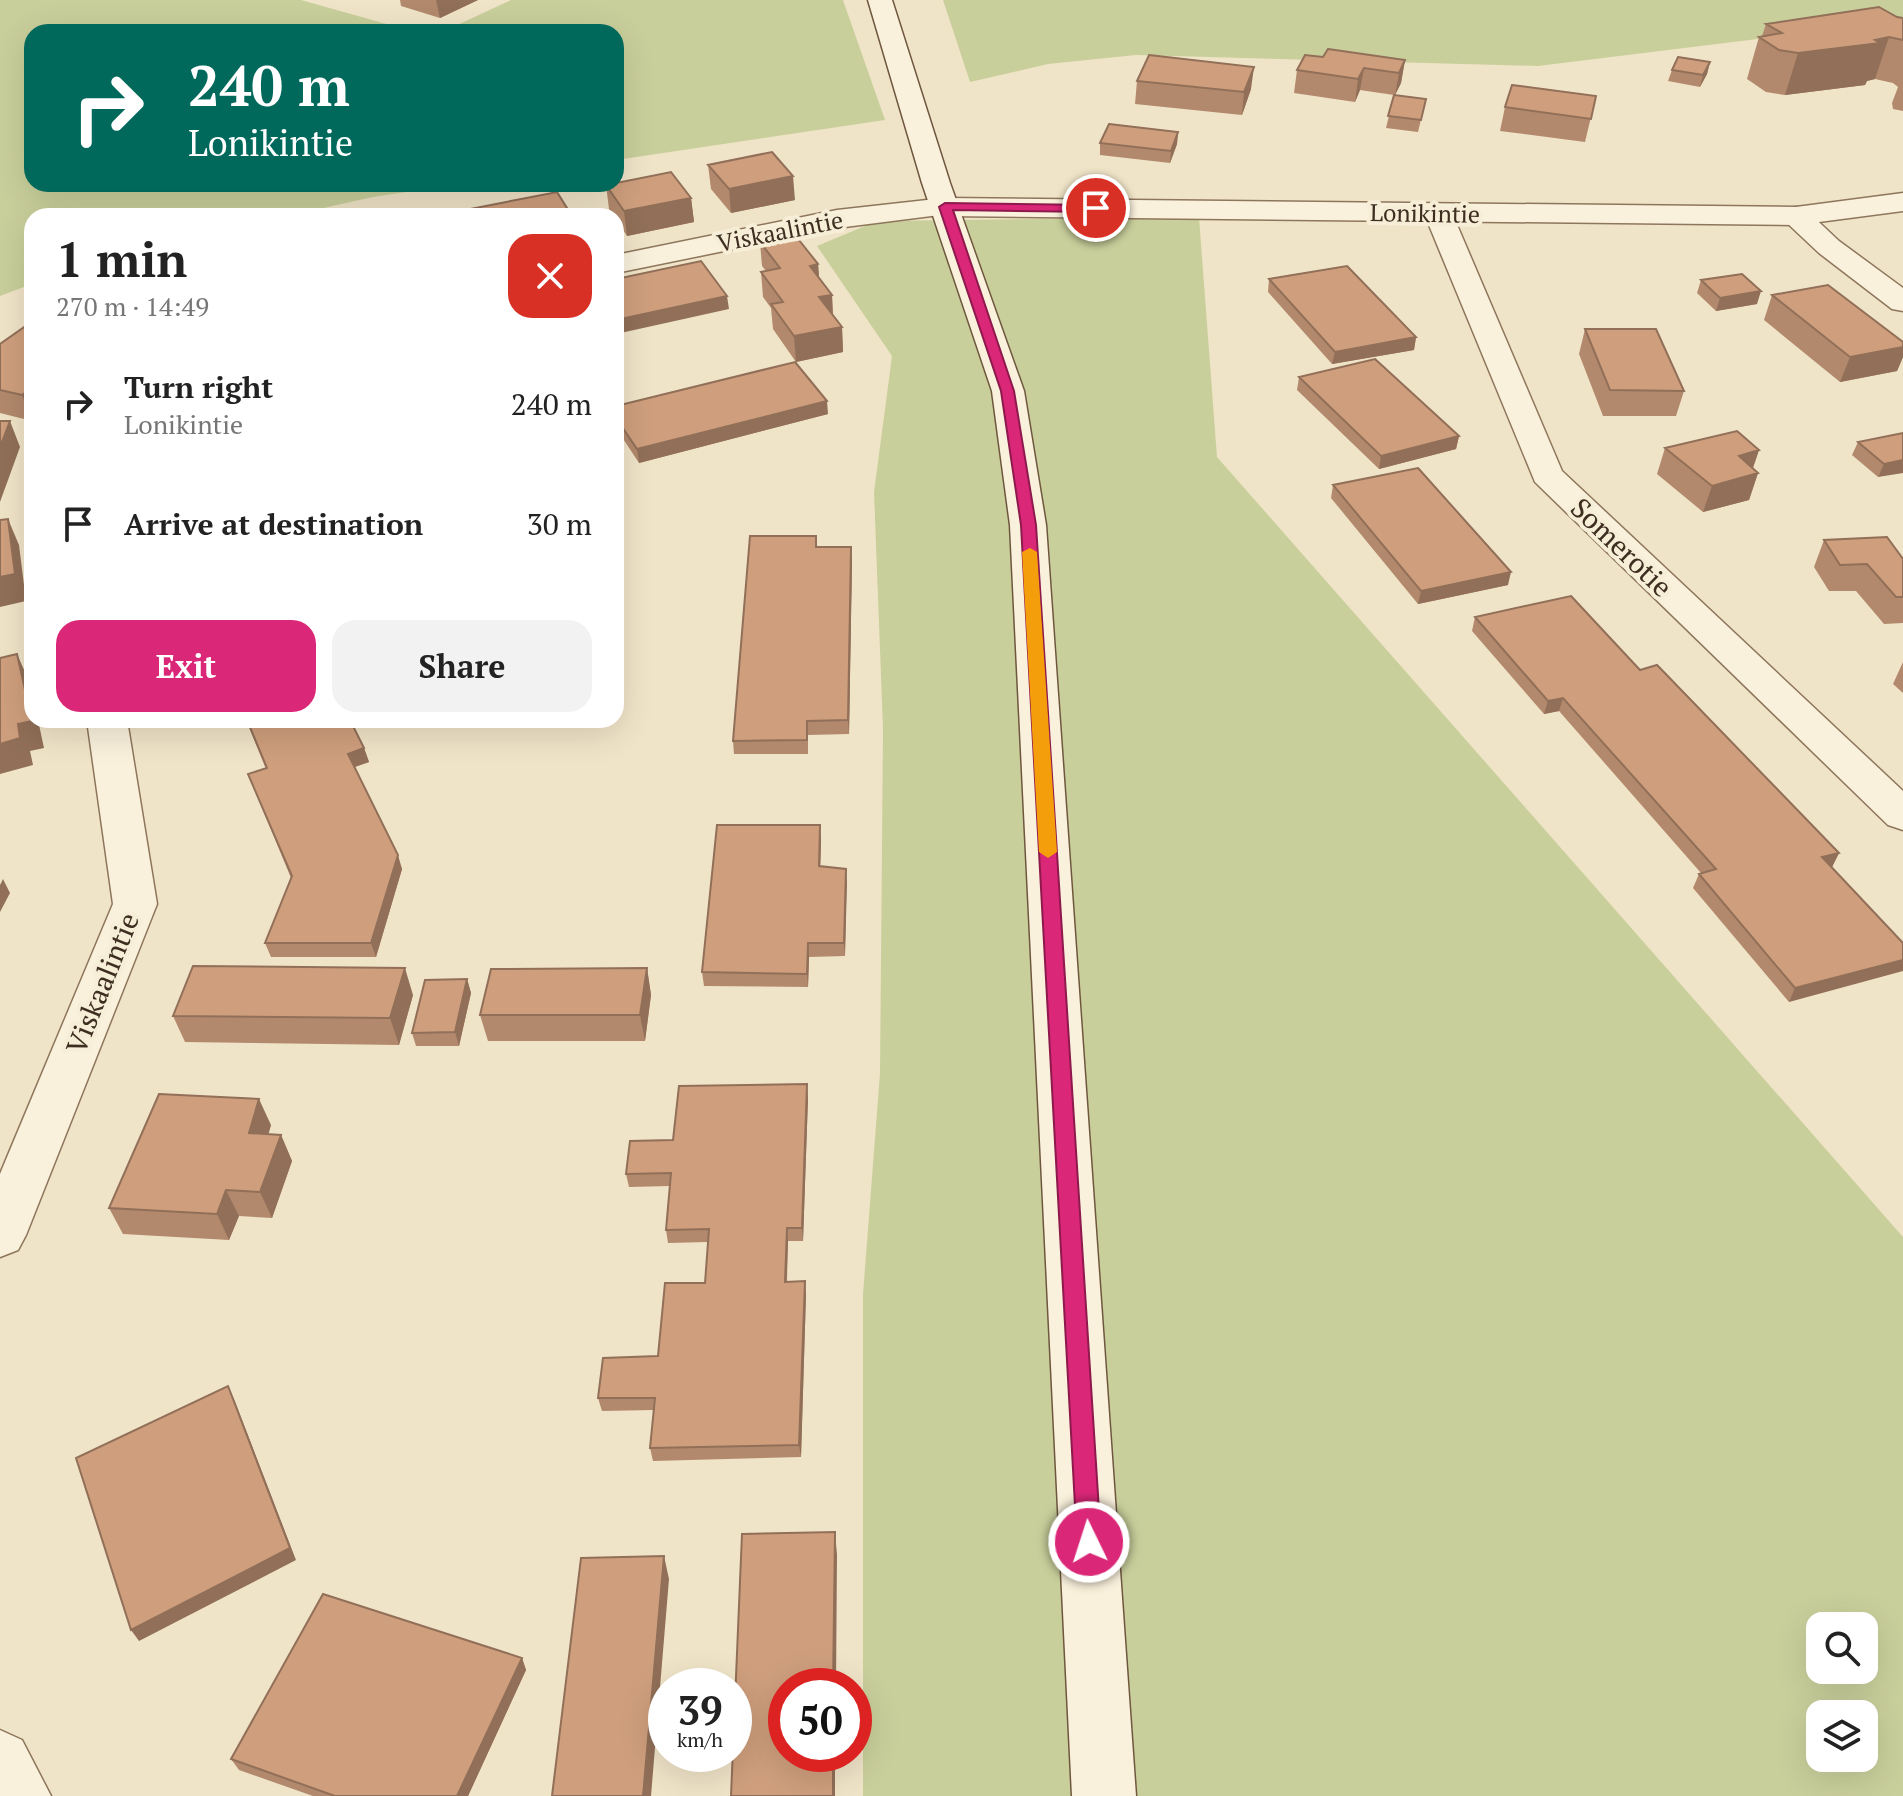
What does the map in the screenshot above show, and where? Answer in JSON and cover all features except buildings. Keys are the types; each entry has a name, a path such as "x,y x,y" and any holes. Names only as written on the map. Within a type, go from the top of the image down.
{"street":[{"path":"880,0 945,207 1008,391 1028,525 1104,1796"},
{"name":"Lonikintie","path":"945,207 1796,216 1903,202"},
{"name":"Viskaalintie","path":"624,262 850,217 945,207"},
{"name":"Somerotie","path":"1438,213 1547,475 1903,815"},
{"path":"1796,216 1829,247 1903,302"},
{"name":"Viskaalintie","path":"0,1235 135,904 108,728"},
{"path":"0,1762 19,1796"}],"green space":[{"path":"0,0 301,0 386,24 24,24 24,192 406,192 323,208 24,208 24,287 0,296"},
{"path":"511,0 843,0 885,120 624,159 624,24 459,24"},
{"path":"943,0 1903,0 1903,21 1538,66 1136,55 1048,64 970,82"},
{"path":"1199,217 1217,457 1903,1237 1903,1796 863,1796 863,1772 872,1772 872,1668 863,1668 863,1294 880,1073 883,729 874,492 892,356 817,246 877,221"}],"slow traffic":[{"path":"1030,552 1048,852"}],"route":[{"path":"1089,1542 1028,525 1008,391 945,207 1096,208"}]}
